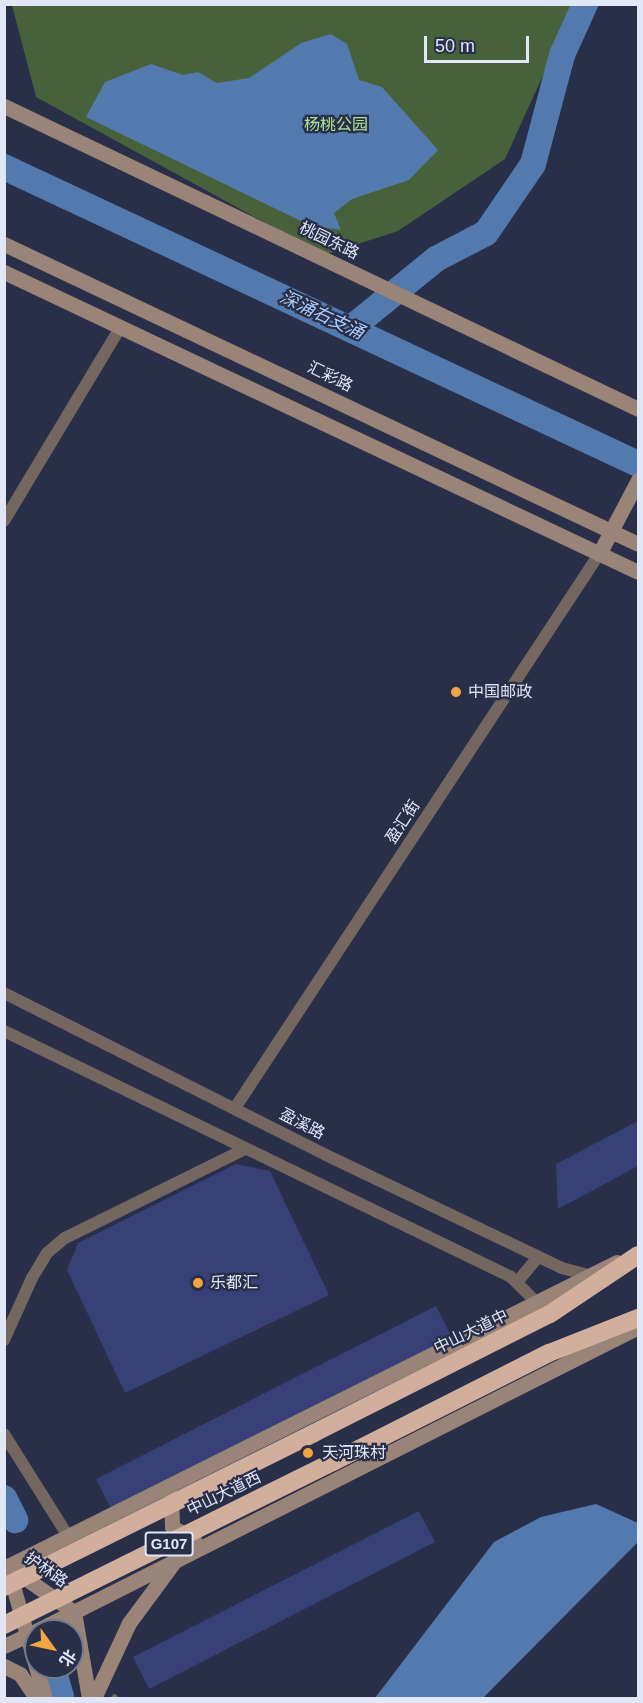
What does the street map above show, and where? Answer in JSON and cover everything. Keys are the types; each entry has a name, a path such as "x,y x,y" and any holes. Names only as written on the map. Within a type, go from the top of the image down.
{"highway":[{"name":"中山大道中","path":"314,1433 550,1314 639,1253"},
{"name":"中山大道西","path":"4,1625 549,1353 639,1318"},
{"name":"中山大道西","path":"4,1587 314,1433"}],"street":[{"name":"桃园东路","path":"4,106 639,409"},
{"name":"汇彩路","path":"4,244 639,544"},
{"path":"4,272 234,378 639,572"},
{"path":"6,516 122,326"},
{"path":"234,378 244,357"},
{"path":"274,397 284,375"},
{"path":"598,554 639,480"},
{"name":"盈汇街","path":"235,1108 598,554"},
{"name":"盈溪路","path":"4,993 538,1257 589,1275"},
{"path":"4,1031 518,1281 534,1300"},
{"path":"4,1340 32,1278 47,1253 65,1238 245,1149"},
{"path":"6,1567 534,1300 639,1253"},
{"path":"518,1281 538,1257"},
{"path":"60,1619 177,1558 639,1327"},
{"path":"4,1434 68,1536"},
{"path":"185,1476 168,1503 171,1522 180,1534 211,1541"},
{"path":"94,1698 129,1623 177,1558"},
{"name":"护林路","path":"6,1567 74,1612 89,1698"},
{"name":"护林路","path":"6,1567 27,1619"},
{"path":"4,1646 24,1637"},
{"path":"4,1666 20,1674 36,1698"},
{"name":"护林路","path":"41,1679 45,1698"}],"green space":[{"name":"杨桃公园","path":"12,5 575,5 505,159 398,231 324,255 36,97"}],"water":[{"path":"331,34 347,44 359,80 382,87 438,150 409,180 352,199 334,213 341,230 309,225 86,117 105,82 151,64 183,75 198,72 217,83 249,78 301,43"},
{"path":"596,1504 638,1523 637,1543 483,1698 375,1698 494,1542 541,1517"}],"building":[{"path":"638,1121 638,1166 558,1209 556,1164"},
{"name":"乐都汇","path":"236,1164 270,1171 329,1295 125,1393 67,1270 78,1243"},
{"path":"436,1306 452,1338 112,1511 96,1479"},
{"path":"419,1511 435,1542 149,1689 133,1657"}],"waterway":[{"path":"350,329 436,259 486,233 533,164 562,55 585,4"},
{"name":"深涌右支涌","path":"4,167 638,464"},
{"path":"4,1498 15,1520"},
{"path":"56,1679 61,1696"}],"place":[{"name":"中国邮政","path":"456,692"},
{"name":"乐都汇","path":"198,1283"},
{"name":"天河珠村","path":"308,1453"}]}
